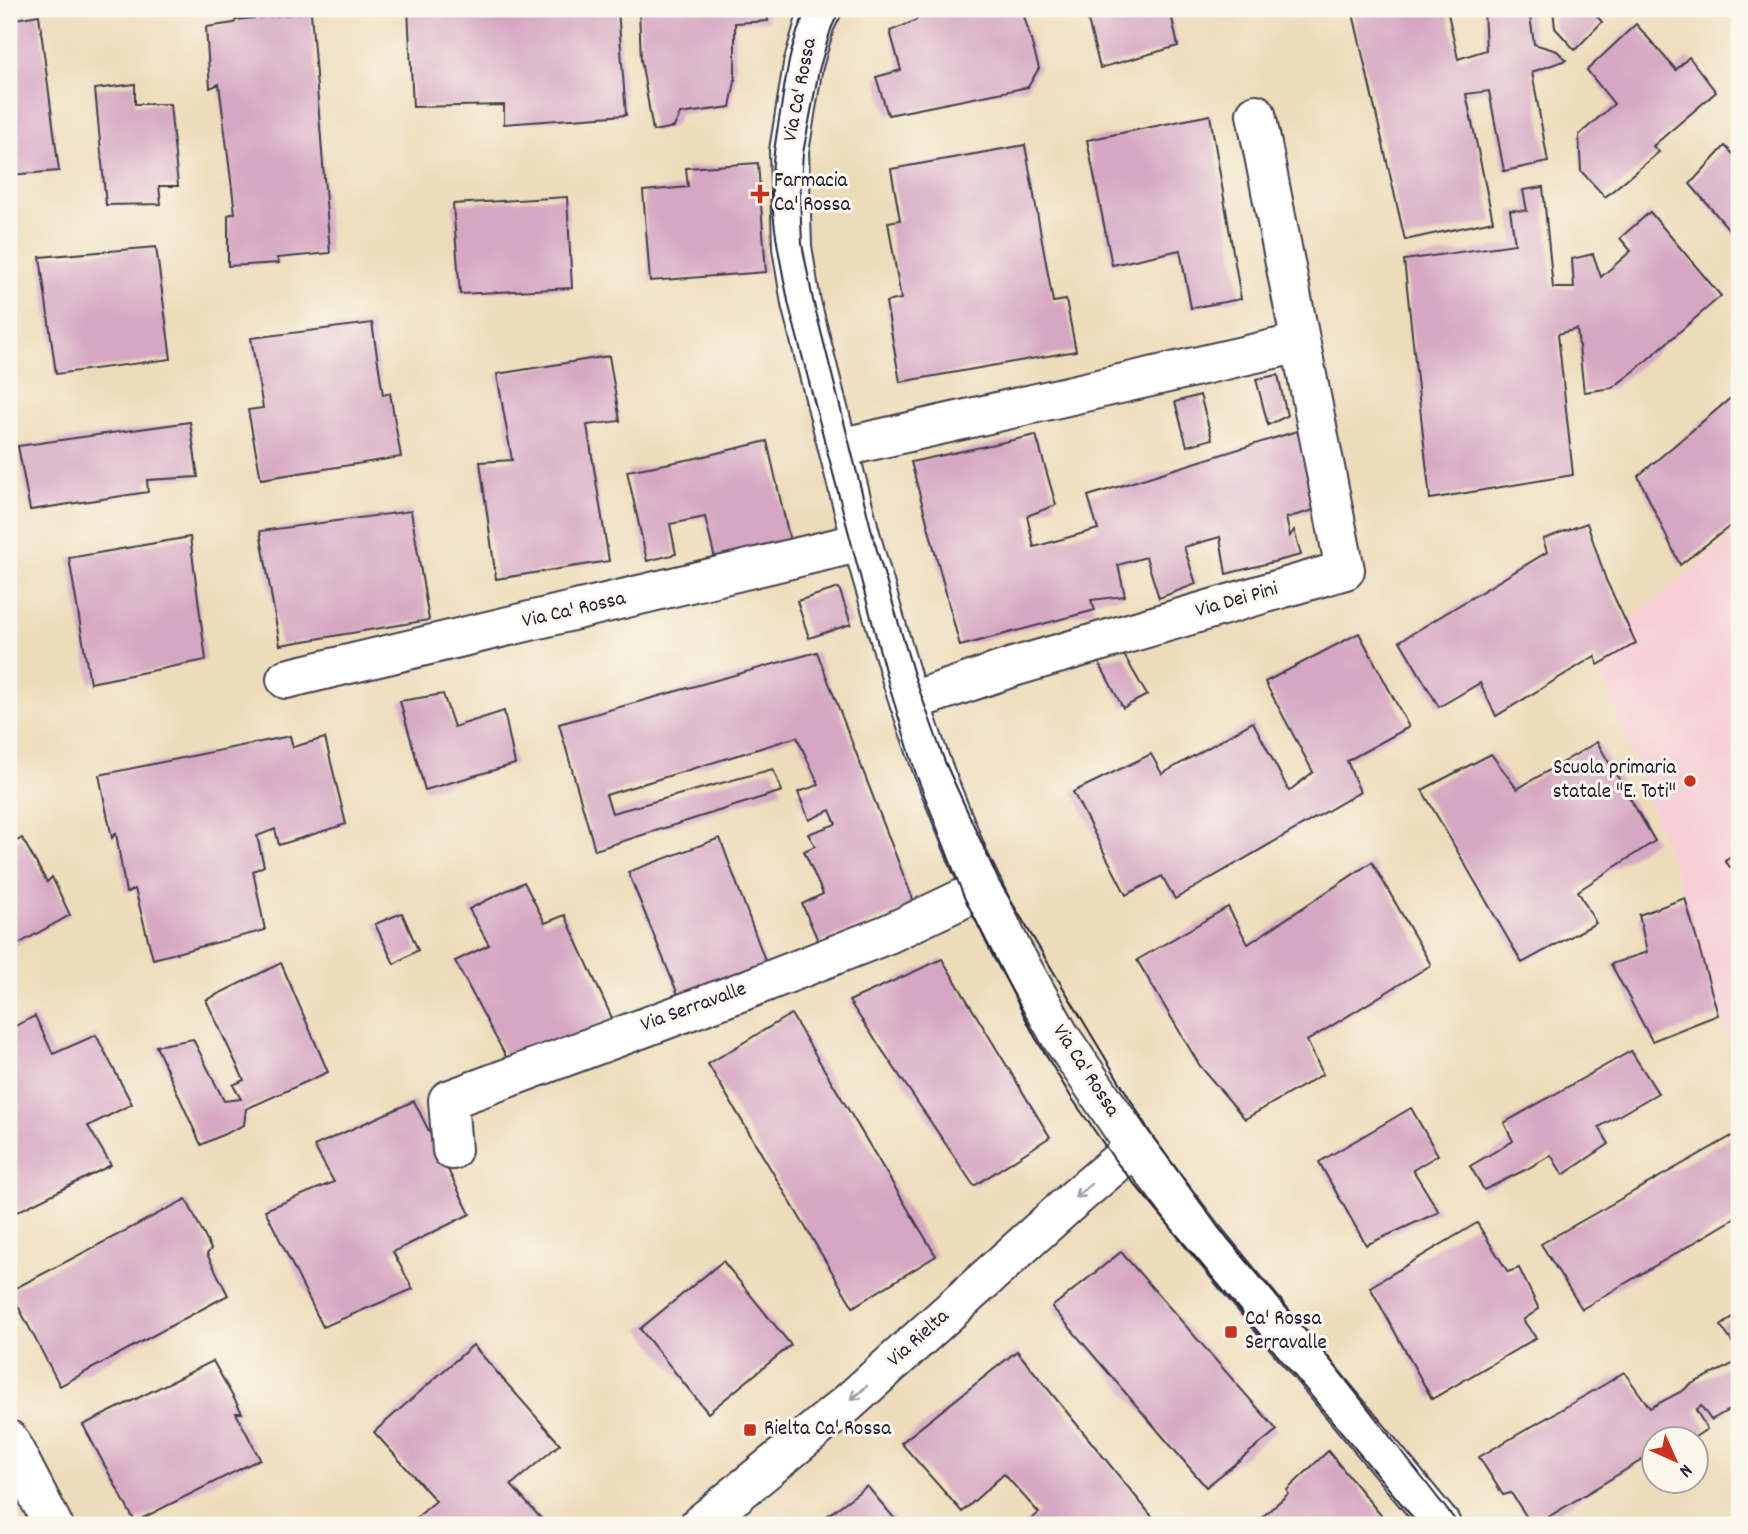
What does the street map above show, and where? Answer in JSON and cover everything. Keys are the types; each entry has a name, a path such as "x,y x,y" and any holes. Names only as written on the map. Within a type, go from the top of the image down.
{"street":[{"name":"Via Ca' Rossa","path":"822,9 815,23 803,65 789,151 792,247 801,303 862,542 902,680 932,767 970,862 1011,948 1060,1036 1135,1147 1203,1237 1441,1525"},
{"name":"Via Dei Pini","path":"909,702 1013,667 1345,569 1256,114"},
{"path":"839,448 1300,343"},
{"name":"Via Ca' Rossa","path":"286,679 862,542"},
{"name":"Via Serravalle","path":"452,1150 448,1100 888,934 983,889"},
{"name":"Via Rielta","path":"699,1525 848,1403 1135,1147"},
{"path":"9,1440 53,1525"}],"shaded area":[{"name":"Scuola primaria statale \"E. Toti\"","path":"1739,532 1739,1057 1718,1015 1685,898 1598,665 1636,643 1626,623"}],"building":[{"path":"408,9 512,9 512,19 618,9 626,115 504,124 504,105 413,107"},
{"path":"639,9 767,9 768,21 735,23 735,81 730,107 680,114 674,127 653,131 641,60"},
{"path":"924,9 1022,9 1039,68 1028,87 888,115 876,77 901,70 890,31 915,21"},
{"path":"1085,9 1170,9 1178,46 1100,68"},
{"path":"1352,9 1447,9 1458,59 1486,50 1484,9 1529,9 1534,44 1557,51 1566,60 1532,72 1548,162 1504,171 1489,91 1466,94 1493,221 1405,240"},
{"path":"1553,9 1591,9 1602,22 1575,50 1555,28"},
{"path":"311,12 330,253 277,258 279,263 228,266 228,215 235,213 219,84 210,88 206,27 234,23 236,20"},
{"path":"39,15 59,171 9,175 9,20"},
{"path":"1636,24 1676,70 1689,57 1716,92 1653,146 1659,152 1605,197 1581,171 1579,135 1614,104 1587,70"},
{"path":"135,84 135,104 170,104 178,186 159,186 161,204 106,205 95,89"},
{"path":"1210,115 1241,299 1191,308 1180,250 1112,265 1087,140"},
{"path":"1025,145 1053,302 1066,300 1076,351 900,382 886,302 901,299 888,222 900,220 891,169"},
{"path":"1725,146 1739,160 1739,241 1690,184"},
{"path":"758,163 766,272 650,281 643,191 688,187 686,168"},
{"path":"1543,187 1553,288 1574,288 1572,259 1593,254 1601,277 1631,251 1620,238 1650,212 1721,296 1612,388 1584,392 1577,329 1558,334 1573,475 1430,499 1404,260 1515,244 1510,210 1527,211 1523,190"},
{"path":"567,197 572,288 460,294 453,204"},
{"path":"156,247 171,359 56,374 40,257"},
{"path":"372,323 383,395 390,393 401,457 261,479 248,410 263,408 251,338"},
{"path":"609,356 620,421 587,425 609,561 496,579 480,462 512,460 497,374"},
{"path":"1278,375 1287,416 1268,425 1256,379"},
{"path":"1739,391 1739,519 1680,565 1638,476"},
{"path":"1200,395 1212,439 1187,446 1175,402"},
{"path":"190,422 198,477 147,480 148,492 30,510 18,446"},
{"path":"1297,431 1321,508 1286,518 1290,536 1294,530 1301,555 1226,574 1220,537 1184,547 1196,584 1159,598 1146,557 1118,565 1125,596 1091,600 1095,610 960,646 911,462 1036,435 1056,505 1027,516 1034,547 1098,529 1088,496"},
{"path":"767,441 792,550 717,567 705,517 670,524 676,554 647,561 627,471"},
{"path":"411,511 429,620 280,645 260,531"},
{"path":"1587,523 1606,580 1636,643 1598,665 1595,656 1496,716 1480,683 1439,707 1400,641 1547,552 1543,539"},
{"path":"190,537 206,660 90,683 69,558"},
{"path":"839,588 851,624 809,638 797,601"},
{"path":"1359,633 1409,727 1347,761 1360,792 1175,899 1162,876 1126,895 1073,792 1151,754 1162,774 1253,722 1289,791 1313,772 1265,682"},
{"path":"817,652 915,905 819,943 802,904 823,894 804,851 815,846 808,834 836,824 830,810 809,820 798,792 819,785 797,737 606,795 612,813 773,769 782,791 595,850 559,724"},
{"path":"1124,655 1147,695 1123,708 1097,659"},
{"path":"443,694 454,727 504,711 515,764 425,790 400,701"},
{"path":"290,736 293,747 325,738 346,824 279,845 275,829 257,836 264,866 253,871 265,930 153,959 135,889 126,893 116,833 112,838 99,775"},
{"path":"1597,742 1655,841 1578,891 1596,923 1522,963 1422,790 1491,754 1517,789"},
{"path":"22,838 47,882 52,877 70,915 9,949 9,845"},
{"path":"720,838 767,966 681,1002 628,872"},
{"path":"1739,850 1739,878 1725,861"},
{"path":"1372,862 1431,965 1307,1041 1323,1074 1245,1119 1200,1066 1137,960 1228,907 1248,944"},
{"path":"524,882 545,923 565,915 612,1018 512,1068 455,961 489,945 469,909"},
{"path":"1685,898 1718,1015 1652,1041 1611,964 1647,952 1639,915"},
{"path":"402,913 418,950 394,964 375,924"},
{"path":"942,959 1050,1137 974,1186 849,1001"},
{"path":"281,963 328,1072 246,1109 244,1125 201,1145 156,1046 193,1039 224,1101 241,1099 233,1085 244,1080 206,1000"},
{"path":"791,1014 936,1256 853,1307 708,1064"},
{"path":"35,1016 53,1054 96,1035 132,1104 88,1126 111,1165 9,1216 9,1029"},
{"path":"1631,1051 1658,1093 1599,1127 1609,1144 1563,1175 1551,1155 1484,1190 1470,1166 1513,1141 1504,1123"},
{"path":"414,1101 470,1214 393,1252 413,1289 323,1327 265,1210 334,1182 314,1146"},
{"path":"1411,1108 1438,1155 1413,1170 1439,1212 1366,1245 1319,1162"},
{"path":"1739,1132 1739,1216 1582,1309 1541,1244"},
{"path":"186,1199 211,1249 207,1254 228,1295 60,1386 10,1291"},
{"path":"1477,1223 1508,1272 1519,1268 1539,1309 1523,1320 1536,1338 1432,1399 1370,1287"},
{"path":"1121,1252 1277,1430 1206,1487 1052,1307"},
{"path":"723,1261 791,1345 708,1413 640,1329"},
{"path":"1739,1312 1739,1352 1721,1326"},
{"path":"473,1345 560,1444 511,1485 547,1525 408,1525 436,1501 374,1432"},
{"path":"1017,1351 1159,1525 1024,1525 1039,1513 1004,1474 962,1512 901,1443"},
{"path":"213,1361 242,1413 236,1413 260,1459 135,1522 83,1425"},
{"path":"1739,1361 1739,1404 1711,1420 1701,1406 1696,1410 1705,1426 1640,1426 1640,1461 1535,1525 1532,1525 1511,1493 1503,1495 1479,1457 1624,1372 1650,1408 1689,1385"},
{"path":"1328,1451 1389,1525 1265,1525 1260,1519 1288,1494 1287,1490"},
{"path":"867,1486 900,1525 815,1525"}],"tram line":[{"path":"807,9 790,57 774,151 772,193 778,250 789,306 889,686 916,774 964,897 1035,1037 1071,1097 1117,1163 1419,1525"},
{"path":"840,9 819,70 803,153 800,197 802,244 813,300 874,540 914,675 945,762 999,881 1151,1134 1218,1227 1331,1361 1459,1525"}],"place":[{"name":"Farmacia Ca' Rossa","path":"760,194"},
{"name":"Scuola primaria statale \"E. Toti\"","path":"1690,781"},
{"name":"Ca' Rossa Serravalle","path":"1231,1332"},
{"name":"Rielta Ca' Rossa","path":"750,1430"}]}
